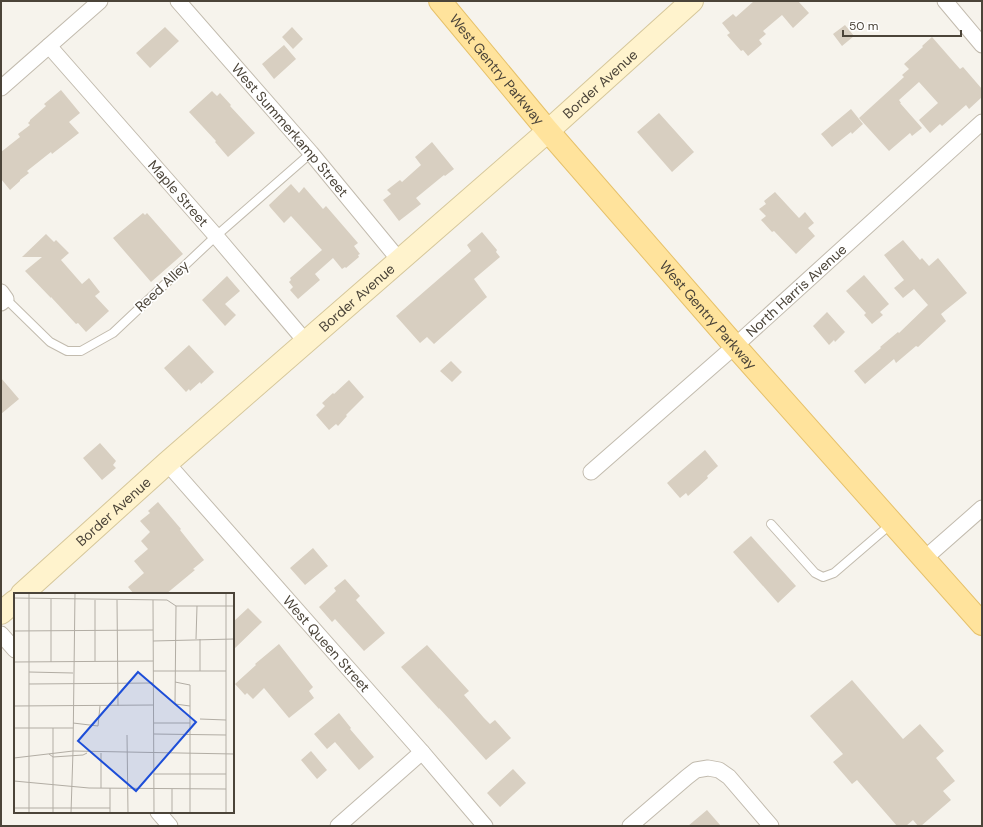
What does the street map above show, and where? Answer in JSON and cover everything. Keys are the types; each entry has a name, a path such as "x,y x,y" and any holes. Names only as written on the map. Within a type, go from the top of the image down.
{"main road":[{"name":"West Gentry Parkway","path":"440,1 548,131 735,346 982,624"}],"street":[{"path":"1,88 100,1"},
{"name":"West Summerkamp Street","path":"178,1 311,153 400,261"},
{"name":"Border Avenue","path":"23,593 167,463 548,131 692,1"},
{"path":"945,1 982,45"},
{"name":"Maple Street","path":"49,46 216,236 306,342"},
{"name":"North Harris Avenue","path":"591,472 735,346 982,122"},
{"name":"West Queen Street","path":"167,463 422,752 485,826"},
{"path":"924,560 982,508"},
{"path":"1,613 14,602"},
{"path":"1,634 14,649"},
{"path":"338,826 422,752"},
{"path":"630,826 687,776 696,770 708,768 719,770 729,777 771,826"},
{"path":"159,813 170,826"}],"lane":[{"name":"Reed Alley","path":"3,298 50,342 67,351 81,351 113,333 216,236 311,153"},
{"path":"771,524 815,573 823,577 834,573 892,523"}],"building":[{"path":"754,1 798,1 809,13 793,28 782,15 763,31 766,34 759,40 762,44 748,56 743,50 741,51 727,35 730,33 722,23 733,14 736,17"},
{"path":"845,25 854,36 842,46 833,34"},
{"path":"165,27 179,41 150,68 136,53"},
{"path":"292,27 303,39 293,49 282,37"},
{"path":"932,37 960,69 963,67 982,89 982,97 969,109 966,105 942,126 940,124 930,133 919,120 938,103 919,82 899,100 922,128 912,136 910,133 889,151 859,118 904,77 902,75 909,69 904,64"},
{"path":"284,45 296,59 274,79 262,64"},
{"path":"61,90 80,113 69,122 79,133 27,171 29,173 10,190 1,179 1,152 20,137 18,134 30,125 28,123 30,120 46,106 44,104"},
{"path":"212,91 217,96 220,93 255,133 228,157 215,142 216,141 189,112"},
{"path":"851,109 863,124 852,134 851,132 832,147 821,134"},
{"path":"659,113 694,152 672,172 637,132"},
{"path":"432,142 454,169 445,176 444,175 416,198 421,204 399,221 383,200 391,194 387,190 400,180 402,182 421,165 415,157"},
{"path":"291,184 299,193 304,187 323,209 326,206 358,243 354,246 360,254 358,255 359,257 346,268 345,267 342,269 333,258 315,274 320,280 298,299 290,290 293,287 289,282 291,280 290,278 322,250 291,216 284,223 269,205"},
{"path":"775,192 799,218 805,212 814,223 808,228 815,236 796,254 761,220 766,216 759,209 766,204 764,201"},
{"path":"143,213 145,215 147,213 183,254 151,282 113,238"},
{"path":"482,232 497,250 496,252 500,257 474,279 487,297 434,344 427,337 420,343 396,316 471,251 467,245"},
{"path":"46,234 54,242 56,240 69,253 61,260 82,284 89,278 100,292 95,296 109,311 86,332 78,323 76,324 25,271 42,257 22,257"},
{"path":"903,240 920,260 922,258 929,266 938,258 967,293 941,314 946,321 918,347 916,346 896,363 894,359 865,384 854,371 881,348 880,347 898,332 899,333 928,305 914,289 903,298 894,288 904,280 884,255"},
{"path":"864,275 889,304 880,312 883,315 872,324 864,315 866,313 846,291"},
{"path":"227,276 240,291 225,304 236,315 225,326 202,300"},
{"path":"827,312 845,332 835,342 834,340 829,345 813,326"},
{"path":"189,345 214,372 201,384 200,382 190,391 189,389 186,392 164,368"},
{"path":"451,361 462,372 452,382 440,371"},
{"path":"1,378 19,399 1,414"},
{"path":"349,380 364,397 346,415 347,416 338,426 336,424 329,430 316,415 325,406 322,403"},
{"path":"100,443 116,461 113,465 116,468 102,480 83,458"},
{"path":"705,450 718,466 707,476 708,478 688,496 686,493 680,498 667,483"},
{"path":"158,502 181,529 180,530 204,560 193,569 195,570 167,593 133,593 128,587 144,573 134,561 148,549 141,541 150,532 140,521 150,513 148,511"},
{"path":"751,536 796,586 778,603 733,552"},
{"path":"313,548 328,566 305,585 290,568"},
{"path":"345,579 360,596 356,600 385,633 364,651 335,619 332,622 319,607 336,591 334,588"},
{"path":"248,608 262,622 234,649 234,621"},
{"path":"279,644 313,687 309,691 314,698 289,718 264,688 253,699 247,693 245,695 235,684 256,665 255,664"},
{"path":"427,645 469,691 464,695 484,718 490,724 495,720 511,738 486,760 401,667"},
{"path":"852,680 903,739 920,724 944,751 936,758 955,781 943,791 951,800 921,826 918,826 913,820 906,826 897,826 857,780 852,784 833,762 843,754 810,716"},
{"path":"339,713 351,728 350,729 374,757 359,770 335,742 327,749 314,734"},
{"path":"311,751 327,770 317,779 301,760"},
{"path":"513,769 526,783 500,807 487,793"},
{"path":"707,810 721,826 688,826"}]}
